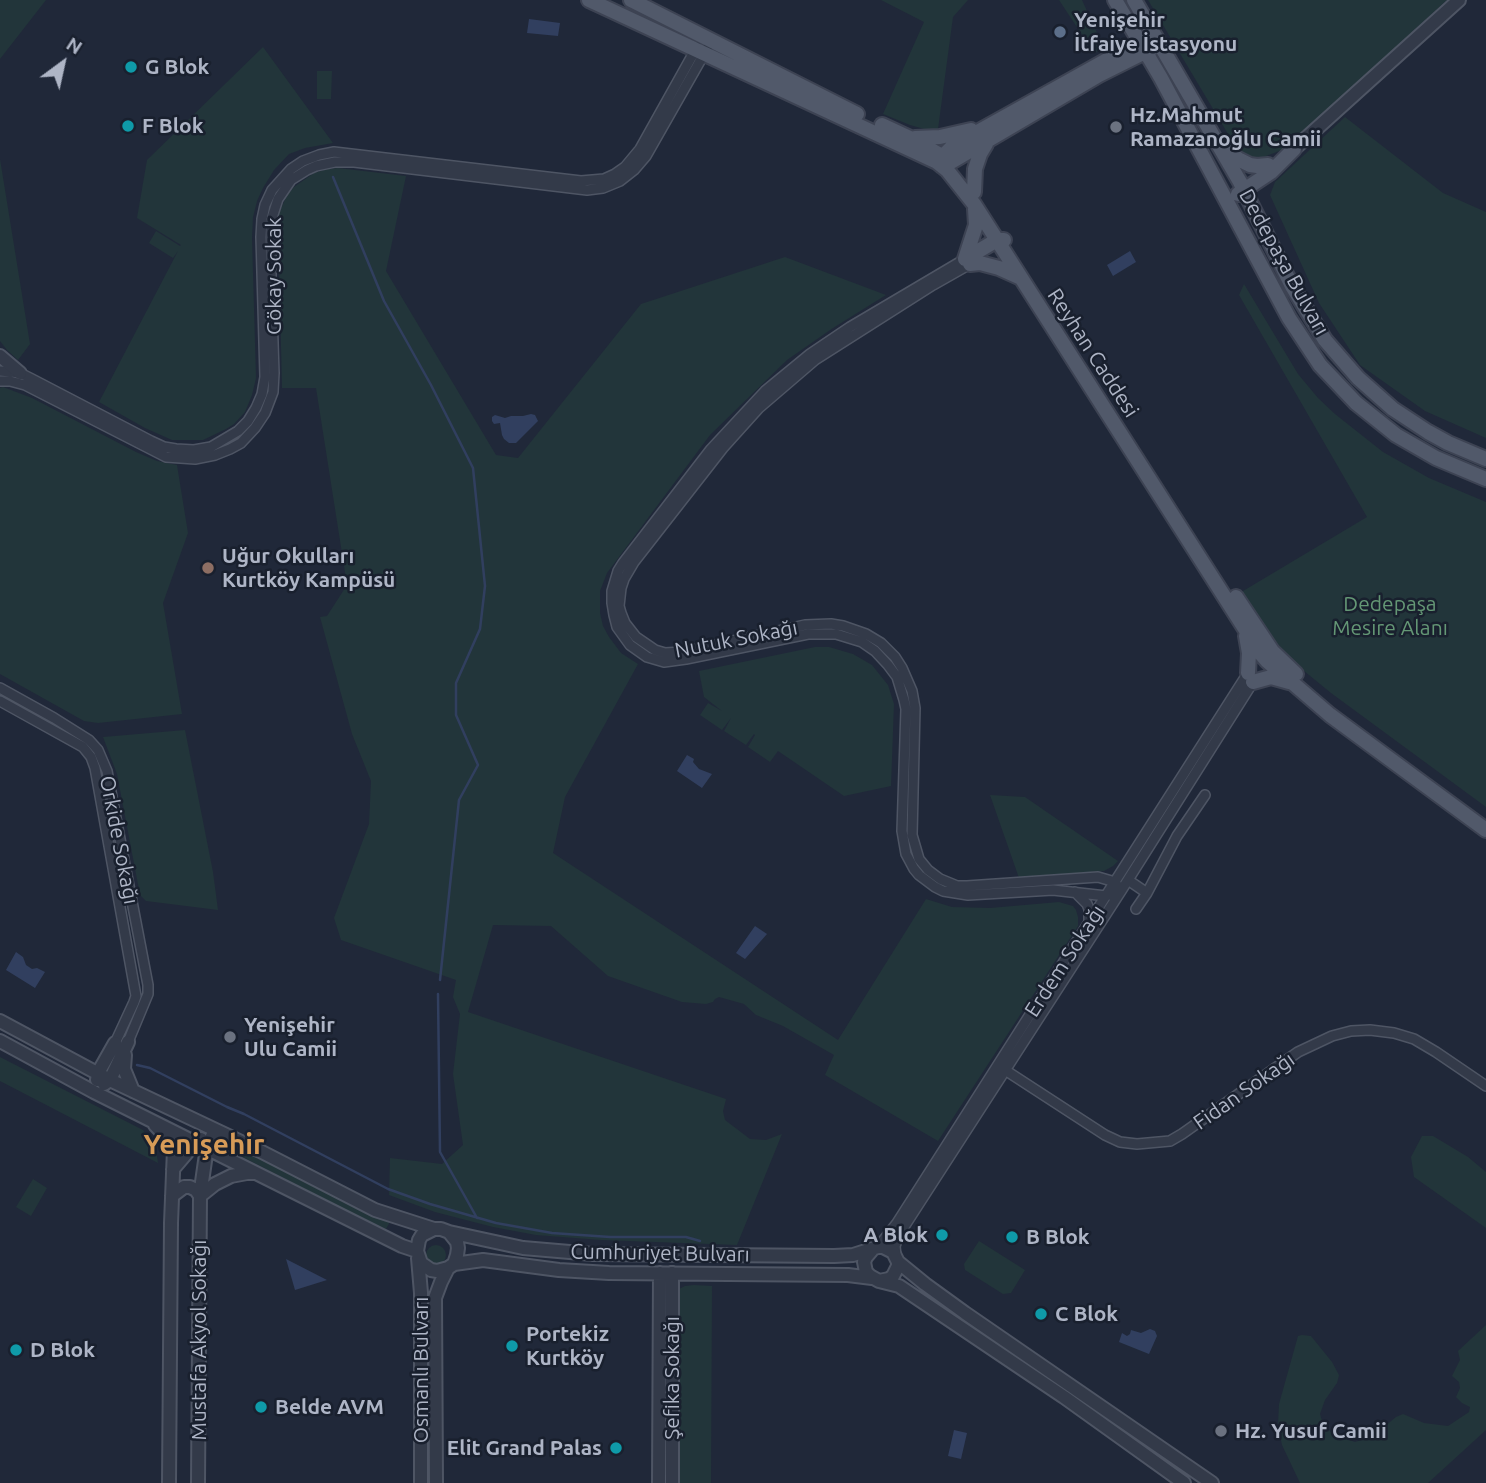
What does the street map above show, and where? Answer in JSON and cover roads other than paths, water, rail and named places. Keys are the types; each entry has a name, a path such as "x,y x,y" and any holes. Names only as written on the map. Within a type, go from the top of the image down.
{"main road":[{"path":"589,0 856,124 945,161 988,141 1099,75 1117,61 1123,37 1116,2"},
{"path":"632,0 815,94 910,138 945,161 974,198 1266,655 1251,677"},
{"name":"Dedepaşa Bulvarı","path":"1134,0 1242,186 1305,310 1325,340 1378,396 1409,421 1448,443 1486,458"},
{"name":"Dedepaşa Bulvarı","path":"1116,2 1161,78 1303,341 1320,365 1373,418 1414,447 1486,479"},
{"path":"945,161 954,145 992,123 1142,47 1154,47 1158,41"},
{"path":"1117,61 1148,70 1161,78"},
{"path":"910,138 951,135 992,123"},
{"path":"968,261 977,218 974,198 975,169 979,154 988,141"},
{"path":"1216,143 1250,165 1270,168"},
{"path":"1223,196 1237,194 1242,186 1294,149"},
{"path":"1259,218 1261,193 1270,168"},
{"path":"968,261 1001,242"},
{"name":"Reyhan Caddesi","path":"1001,242 1020,278 1242,625 1266,655 1291,682 1330,715 1486,830"},
{"path":"968,261 999,268 1020,278"},
{"path":"1242,625 1249,647 1251,677"},
{"name":"Reyhan Caddesi","path":"1266,655 1486,820"},
{"path":"1251,677 1271,677 1291,682"}],"street":[{"path":"1294,149 1459,0"},
{"name":"Gökay Sokak","path":"0,381 25,385 166,457 195,459 230,449 241,443 255,428 265,413 273,392 271,221 278,199 291,180 307,170 335,162 581,181 604,179 625,167 640,149 707,38"},
{"name":"Gökay Sokak","path":"0,371 19,373 164,447 194,450 211,447 239,431 248,421 262,394 265,377 262,219 272,190 290,169 303,161 334,152 486,173"},
{"name":"Nutuk Sokağı","path":"968,261 827,352 759,408 735,434 634,562 621,588 619,606 625,623 636,637 655,650 665,653 682,652 805,625 831,624 866,634 881,643 895,657 912,691 915,708 912,835 919,859 928,870 947,883 967,887 1098,877 1115,882"},
{"name":"Nutuk Sokağı","path":"968,261 850,327 810,354 765,391 711,449 623,563 612,592 614,615 617,627 630,645 647,657 664,662 808,634 836,634 862,642 876,651 897,677 904,700 903,845 919,875 934,887 953,894 984,895 1053,890 1106,896 1121,891"},
{"path":"0,356 19,373"},
{"name":"Erdem Sokağı","path":"875,1248 897,1223 1089,922 1251,677"},
{"name":"Erdem Sokağı","path":"897,1259 895,1246 901,1233 1128,880 1251,677"},
{"name":"Orkide Sokağı","path":"0,688 89,740 98,750 107,771 148,985 148,993 121,1043"},
{"path":"0,701 83,747 95,768 135,991 121,1043 94,1092"},
{"path":"1136,909 1177,835 1205,796"},
{"path":"1128,880 1147,893"},
{"path":"1115,882 1121,891"},
{"path":"1074,891 1087,904 1089,922"},
{"name":"Cumhuriyet Bulvarı","path":"0,1021 104,1077 375,1210 434,1229 523,1248 593,1254 834,1256 853,1255 875,1248"},
{"name":"Fidan Sokağı","path":"1005,1070 1105,1135 1120,1142 1138,1144 1170,1141 1182,1135 1298,1052 1332,1036 1351,1031 1370,1030 1414,1039 1486,1087"},
{"name":"Cumhuriyet Bulvarı","path":"0,1041 94,1092 402,1246 417,1254 421,1263 430,1270 483,1260 559,1270 610,1273 848,1275 899,1286 961,1319 1071,1394 1212,1483"},
{"path":"76,1061 94,1060 121,1043"},
{"path":"121,1043 124,1069 133,1091"},
{"name":"Mustafa Akyol Sokağı","path":"144,1116 172,1142 174,1149 169,1483"},
{"path":"173,1170 215,1130"},
{"name":"Mustafa Akyol Sokağı","path":"198,1483 202,1145"},
{"path":"172,1196 184,1187 190,1187 200,1196 231,1176 259,1174"},
{"path":"417,1254 422,1235 434,1229"},
{"path":"449,1232 458,1248 451,1266"},
{"path":"875,1248 888,1248 897,1259 896,1271 889,1279 876,1279 866,1272 864,1262 875,1248"},
{"name":"Osmanlı Bulvarı","path":"417,1254 421,1293 421,1483"},
{"name":"Şefika Sokağı","path":"663,1254 672,1483"},
{"name":"Cumhuriyet Bulvarı","path":"897,1259 961,1319"},
{"name":"Osmanlı Bulvarı","path":"436,1483 435,1298 451,1266"},
{"name":"Şefika Sokağı","path":"659,1483 665,1273"},
{"name":"Cumhuriyet Bulvarı","path":"1071,1394 1184,1483"}],"water":[{"path":"529,19 560,23 558,36 527,33"},
{"path":"1130,251 1136,262 1113,276 1107,265"},
{"path":"495,415 505,418 535,415 538,421 516,443 509,443 504,439 500,423 494,424 492,421"},
{"path":"687,755 694,759 693,762 699,769 712,774 702,788 677,771"},
{"path":"755,926 767,934 745,959 736,953"},
{"path":"16,952 23,957 26,965 45,972 35,988 6,970"},
{"path":"286,1259 327,1280 295,1290"},
{"path":"1150,1329 1155,1331 1157,1336 1149,1354 1119,1342 1122,1333 1127,1336 1131,1330 1141,1333"},
{"path":"954,1430 967,1433 961,1459 948,1456"}],"waterway":[{"path":"333,177 384,301 473,468 485,586 480,629 456,683 456,715 478,765 459,800 440,980"},
{"path":"438,994 440,1152 477,1218"},
{"path":"137,1065 150,1068 244,1114 388,1189 430,1204 496,1223 552,1233 610,1237 686,1237 700,1241"}],"place":[{"name":"Yenişehir İtfaiye İstasyonu","path":"1060,32"},
{"name":"G Blok","path":"131,67"},
{"name":"F Blok","path":"128,126"},
{"name":"Hz.Mahmut Ramazanoğlu Camii","path":"1116,127"},
{"name":"Uğur Okulları Kurtköy Kampüsü","path":"208,568"},
{"name":"Yenişehir Ulu Camii","path":"230,1037"},
{"name":"A Blok","path":"942,1235"},
{"name":"B Blok","path":"1012,1237"},
{"name":"C Blok","path":"1041,1314"},
{"name":"Portekiz Kurtköy","path":"512,1346"},
{"name":"D Blok","path":"16,1350"},
{"name":"Belde AVM","path":"261,1407"},
{"name":"Hz. Yusuf Camii","path":"1221,1431"},
{"name":"Elit Grand Palas","path":"616,1448"}],"district":[{"name":"Yenişehir","path":"204,1145"}],"park label":[{"name":"Dedepaşa Mesire Alanı","path":"1390,616"}]}
